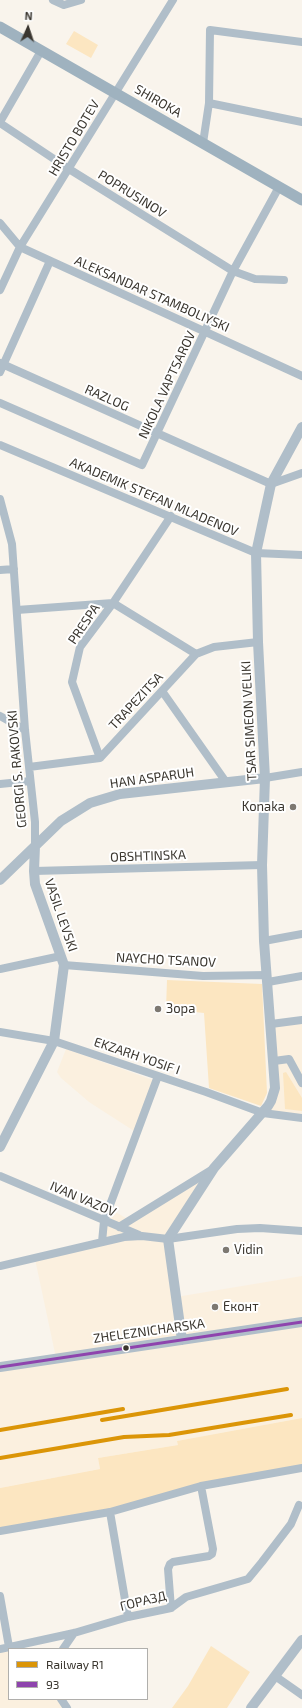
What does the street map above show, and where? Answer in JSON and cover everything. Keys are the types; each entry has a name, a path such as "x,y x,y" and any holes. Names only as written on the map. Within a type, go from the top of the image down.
{"main road":[{"name":"SHIROKA","path":"0,27 302,200"}],"street":[{"path":"53,0 64,5 81,0"},
{"name":"HRISTO BOTEV","path":"0,290 20,247 69,169 114,92 173,0"},
{"path":"203,143 208,103 210,30 302,42"},
{"path":"0,122 41,51"},
{"path":"208,103 302,122"},
{"name":"POPRUSINOV","path":"0,122 69,169 233,271 255,279 284,280"},
{"name":"NIKOLA VAPTSAROV","path":"0,403 142,465 233,271 279,187"},
{"name":"ALEKSANDAR STAMBOLIYSKI","path":"0,223 20,247 302,376"},
{"path":"1,367 50,261"},
{"name":"RAZLOG","path":"1,367 271,484"},
{"name":"TSAR SIMEON VELIKI","path":"263,1113 271,1101 275,1088 268,978 264,941 262,865 265,778 258,642 256,553 271,484 302,427"},
{"name":"AKADEMIK STEFAN MLADENOV","path":"0,445 256,553 302,555"},
{"path":"271,484 302,473"},
{"name":"GEORGI S. RAKOVSKI","path":"0,500 12,544 25,730 35,822 35,846"},
{"name":"PRESPA","path":"100,758 72,682 80,647 113,603 171,516"},
{"path":"0,570 14,569"},
{"path":"17,610 113,603 196,654"},
{"name":"TRAPEZITSA","path":"100,758 196,654 214,647 258,642"},
{"path":"162,690 226,782"},
{"path":"0,716 25,730"},
{"path":"29,767 100,758"},
{"path":"265,778 302,772"},
{"name":"HAN ASPARUH","path":"0,880 61,821 90,803 120,794 265,778"},
{"path":"0,784 30,781"},
{"name":"VASIL LEVSKI","path":"0,1147 3,1133 54,1041 62,960 38,895 34,871 35,846"},
{"name":"OBSHTINSKA","path":"34,871 262,865"},
{"path":"264,941 302,934"},
{"name":"NAYCHO TSANOV","path":"0,969 62,960 203,976 268,978 302,976"},
{"path":"271,1024 302,1020"},
{"name":"EKZARH YOSIF I","path":"0,1032 54,1041 263,1113 302,1118"},
{"path":"274,1061 289,1059 302,1083"},
{"path":"102,1242 104,1221 136,1141 158,1076"},
{"path":"182,1340 168,1239 214,1168 263,1113"},
{"name":"IVAN VAZOV","path":"0,1176 118,1228 214,1168"},
{"path":"118,1228 142,1236"},
{"path":"0,1266 124,1237 142,1236 168,1239 237,1229 260,1228 302,1231"},
{"name":"ZHELEZNICHARSKA","path":"0,1367 302,1322"},
{"path":"0,1531 110,1512 201,1486 302,1468"},
{"path":"171,1608 168,1569 170,1564 173,1562 212,1554 201,1486"},
{"name":"ГОРАЗД","path":"10,1648 128,1617 171,1608 186,1597 248,1579 291,1524 299,1505"},
{"path":"110,1512 128,1617"},
{"path":"0,1596 10,1648"},
{"path":"63,1648 74,1632"},
{"path":"251,1708 302,1640"},
{"path":"275,1676 299,1693 302,1684"}],"shaded area":[{"path":"74,31 98,45 91,58 66,44"},
{"path":"167,980 262,984 267,1093 261,1106 209,1088 204,1013 166,1009"},
{"path":"302,1020 302,1118 263,1113 271,1101 271,1024"},
{"path":"66,1049 153,1080 134,1131 89,1102 61,1078 57,1072"},
{"path":"286,1072 302,1098 302,1111 285,1109 283,1073"},
{"path":"214,1168 168,1239 176,1297 302,1276 302,1418 178,1441 178,1445 98,1458 100,1469 0,1488 0,1367 56,1358 35,1259 101,1242 109,1208 129,1220"},
{"path":"302,1418 302,1468 201,1486 110,1512 0,1531 0,1488 100,1469 98,1458 178,1445 177,1441"},
{"path":"211,1646 250,1672 227,1708 172,1708 188,1686"},
{"path":"0,1649 8,1649 8,1700 62,1700 67,1708 0,1708"}],"rail line":[{"name":"R1","path":"102,1420 287,1389"},
{"name":"R1","path":"0,1430 123,1409"},
{"name":"R1","path":"0,1458 124,1437 169,1435 291,1415"}],"transit line":[{"name":"93","path":"0,1367 302,1322"}],"place":[{"name":"Konaka","path":"293,807"},
{"name":"Зора","path":"158,1009"},
{"name":"Vidin","path":"226,1250"},
{"name":"Еконт","path":"215,1307"}]}
